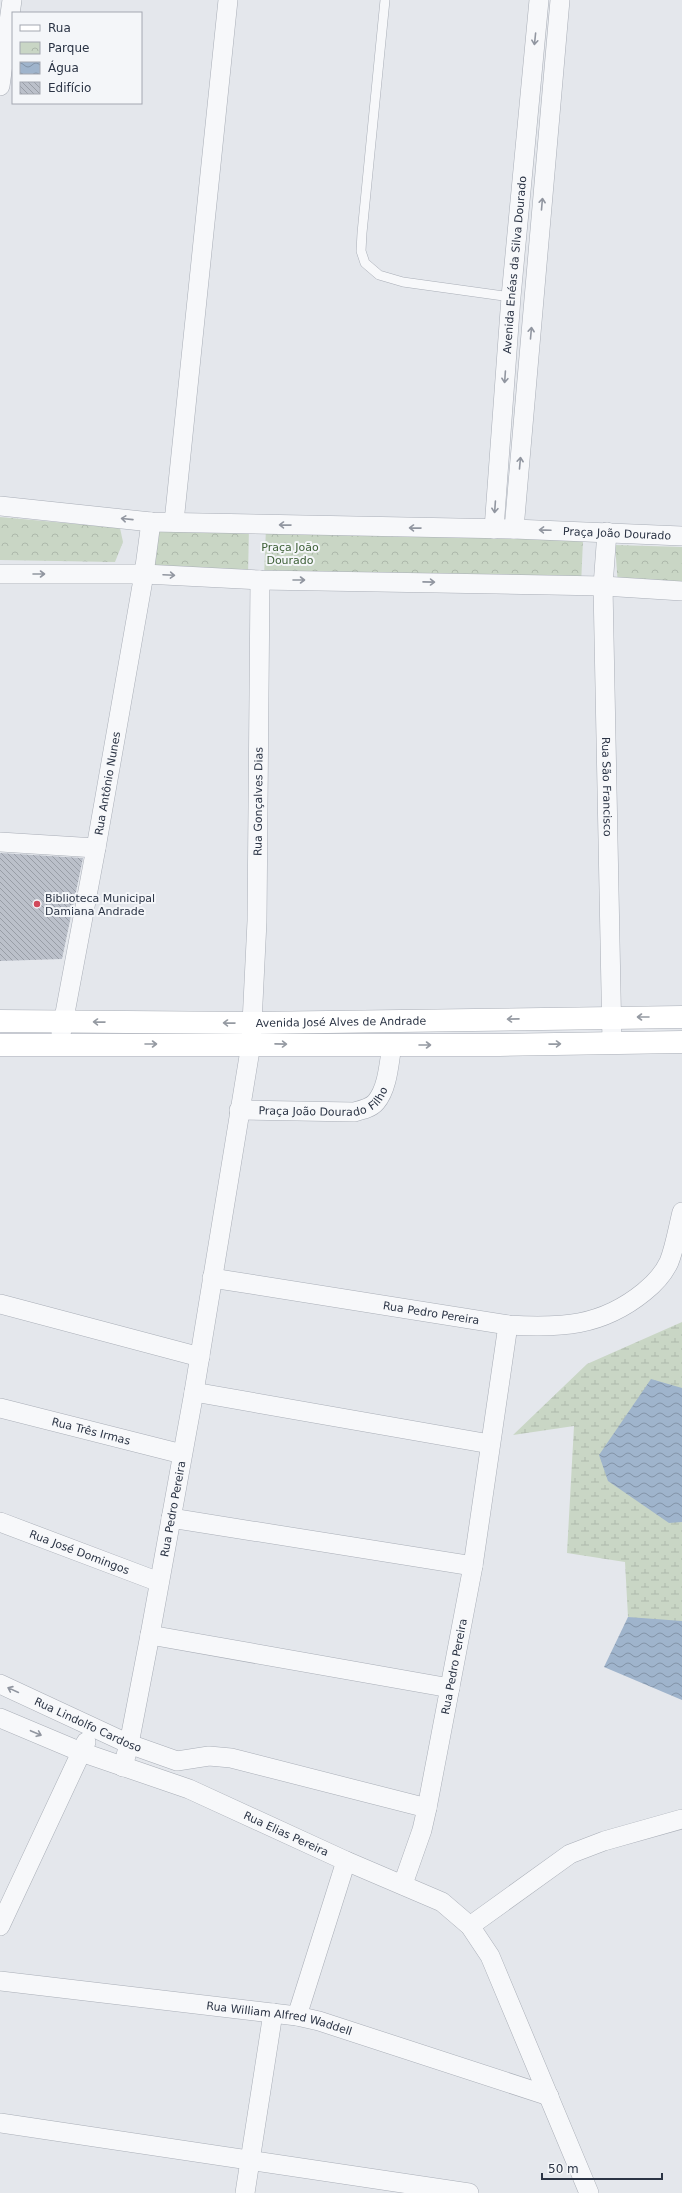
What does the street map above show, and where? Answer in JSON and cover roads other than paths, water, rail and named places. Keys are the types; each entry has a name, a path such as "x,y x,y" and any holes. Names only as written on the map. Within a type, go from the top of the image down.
{"main road":[{"name":"Avenida José Alves de Andrade","path":"0,1045 59,1045 252,1034 611,1017 682,1017"},
{"name":"Avenida José Alves de Andrade","path":"0,1021 64,1021 392,1045 682,1042"}],"street":[{"path":"0,86 12,0"},
{"path":"174,522 228,0"},
{"name":"Avenida Enéas da Silva Dourado","path":"494,530 510,297 539,0"},
{"name":"Avenida Enéas da Silva Dourado","path":"514,529 560,0"},
{"name":"Praça João Dourado","path":"0,506 151,522 494,530 514,529 682,536"},
{"name":"Rua Antônio Nunes","path":"59,1045 96,848 144,574 151,522"},
{"name":"Rua São Francisco","path":"607,532 603,586 612,1042"},
{"path":"0,574 144,574 260,580 603,586 682,591"},
{"name":"Rua Gonçalves Dias","path":"252,1034 257,920 260,580"},
{"path":"0,842 96,848"},
{"name":"Rua Pedro Pereira","path":"123,1767 129,1744 150,1634 194,1392 252,1034"},
{"name":"Praça João Dourado Filho","path":"239,1110 354,1112 367,1108 377,1102 383,1089 392,1045"},
{"name":"Rua Pedro Pereira","path":"212,1278 508,1325 548,1327 579,1324 609,1315 631,1302 654,1283 669,1262 682,1212"},
{"path":"0,1304 200,1357"},
{"name":"Rua Pedro Pereira","path":"403,1884 422,1830 427,1808 473,1566 508,1325"},
{"path":"194,1392 490,1444"},
{"name":"Rua Três Irmas","path":"0,1408 182,1454"},
{"path":"171,1518 473,1566"},
{"name":"Rua José Domingos","path":"0,1522 159,1582"},
{"path":"150,1634 450,1688"},
{"name":"Rua Lindolfo Cardoso","path":"0,1684 129,1744 177,1761"},
{"path":"0,1718 81,1752 171,1782 177,1761 209,1756 231,1758 427,1808"},
{"path":"0,1926 4,1911 93,1728"},
{"name":"Rua Elias Pereira","path":"171,1782 346,1861 403,1884 442,1902 470,1926 490,1956 589,2193"},
{"path":"470,1926 570,1854 604,1841 682,1819"},
{"path":"297,2016 346,1861"},
{"name":"Rua William Alfred Waddell","path":"0,1981 273,2013 319,2020 549,2096"},
{"path":"245,2193 273,2013"},
{"path":"0,2123 469,2193"}],"lane":[{"path":"385,0 362,233 361,252 365,263 379,276 402,282 510,297"}],"water":[{"path":"651,1379 682,1388 682,1522 669,1523 608,1481 599,1455"},
{"path":"628,1617 682,1621 682,1700 604,1667"}],"place":[{"name":"Biblioteca Municipal Damiana Andrade","path":"37,904"}]}
